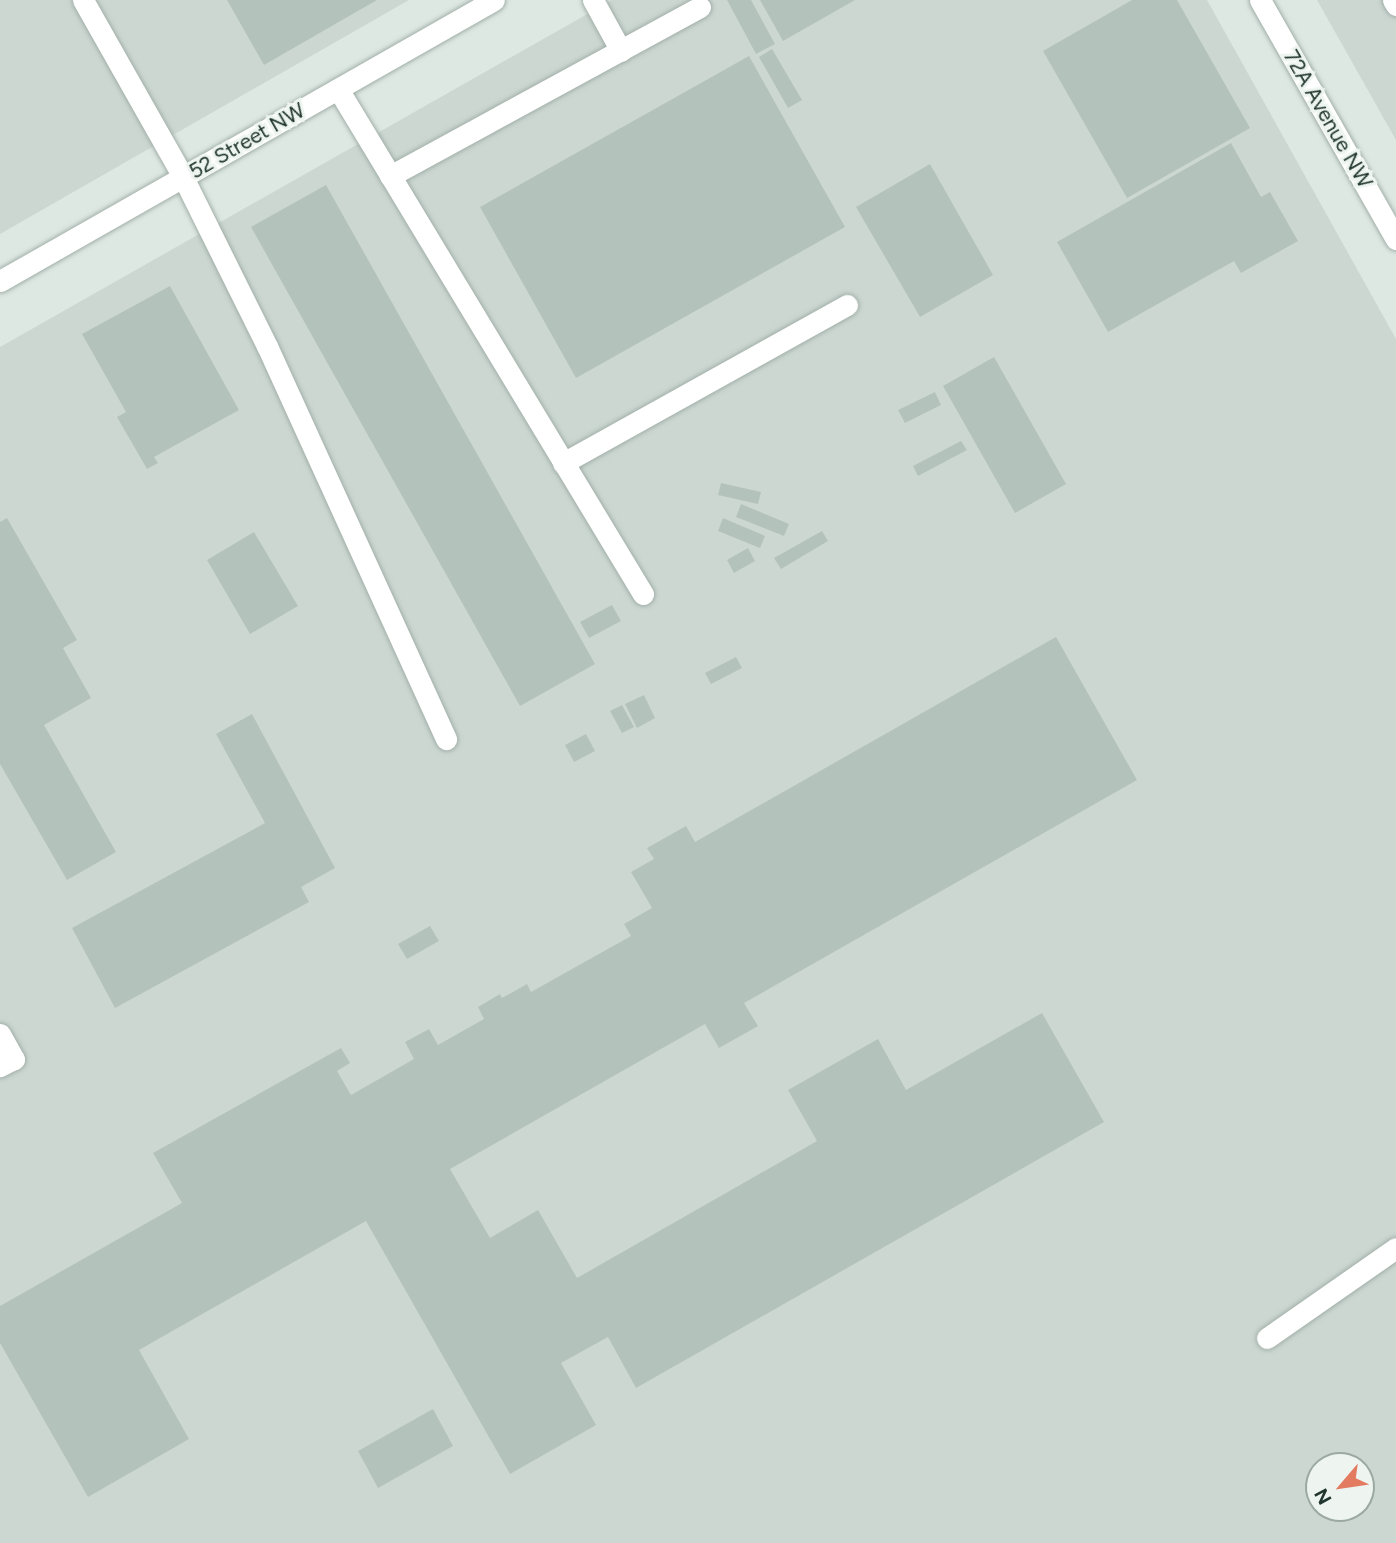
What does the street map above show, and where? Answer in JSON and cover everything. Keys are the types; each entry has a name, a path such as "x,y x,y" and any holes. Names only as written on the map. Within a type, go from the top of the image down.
{"street":[{"path":"83,0 183,177 267,346 446,739"},
{"name":"52 Street NW","path":"0,281 494,0"},
{"path":"593,0 621,51"},
{"name":"72A Avenue NW","path":"1260,0 1394,231"},
{"path":"1393,0 1396,5"},
{"path":"390,176 700,7"},
{"path":"338,89 643,594"},
{"path":"564,463 847,305"},
{"path":"0,1034 13,1059 0,1066"},
{"path":"1267,1338 1396,1248"}],"shaded area":[{"path":"0,0 409,0 0,234"},
{"path":"612,0 1207,0 1396,339 1396,1543 0,1543 0,347"},
{"path":"1317,0 1396,0 1396,140"}],"building":[{"path":"227,0 377,0 264,65"},
{"path":"727,0 751,0 775,44 756,54"},
{"path":"760,0 855,0 783,41"},
{"path":"1132,0 1177,0 1250,128 1127,198 1043,51"},
{"path":"772,49 802,100 788,108 759,57"},
{"path":"749,56 845,227 576,378 480,207"},
{"path":"1231,143 1261,197 1270,192 1298,241 1241,273 1234,261 1108,332 1057,242"},
{"path":"930,164 993,275 920,317 856,207"},
{"path":"326,185 595,664 520,706 251,227"},
{"path":"170,286 239,410 154,457 158,463 147,469 117,417 126,412 82,334"},
{"path":"994,357 1066,484 1015,513 943,386"},
{"path":"935,392 941,405 905,423 898,410"},
{"path":"961,441 967,450 918,476 913,466"},
{"path":"721,483 761,492 758,504 718,495"},
{"path":"741,504 789,524 784,536 736,517"},
{"path":"7,518 77,640 63,648 91,698 44,725 116,852 67,880 0,764 0,522"},
{"path":"723,518 765,536 760,548 718,531"},
{"path":"822,531 828,541 781,569 774,558"},
{"path":"254,532 298,606 250,634 207,560"},
{"path":"748,548 755,561 734,573 727,560"},
{"path":"612,605 621,621 589,638 580,622"},
{"path":"1056,637 1137,780 744,1003 758,1026 719,1048 705,1024 450,1169 490,1238 538,1210 577,1278 817,1141 788,1090 878,1039 906,1090 1042,1013 1104,1122 636,1388 608,1337 561,1363 596,1425 510,1474 366,1221 139,1350 189,1439 88,1497 0,1343 0,1306 182,1203 153,1153 341,1048 350,1063 337,1071 351,1095 414,1059 405,1042 429,1029 438,1045 484,1019 478,1007 500,994 502,998 527,984 531,992 631,936 624,924 652,908 631,872 654,859 647,848 686,826 695,842"},
{"path":"736,657 742,668 711,684 705,673"},
{"path":"644,695 655,718 637,728 625,704"},
{"path":"622,705 634,727 622,733 610,711"},
{"path":"252,714 335,868 301,887 309,902 115,1008 72,928 265,823 216,734"},
{"path":"586,734 595,751 574,762 565,745"},
{"path":"430,926 439,941 407,959 398,944"},
{"path":"433,1409 453,1446 378,1488 358,1451"}]}
